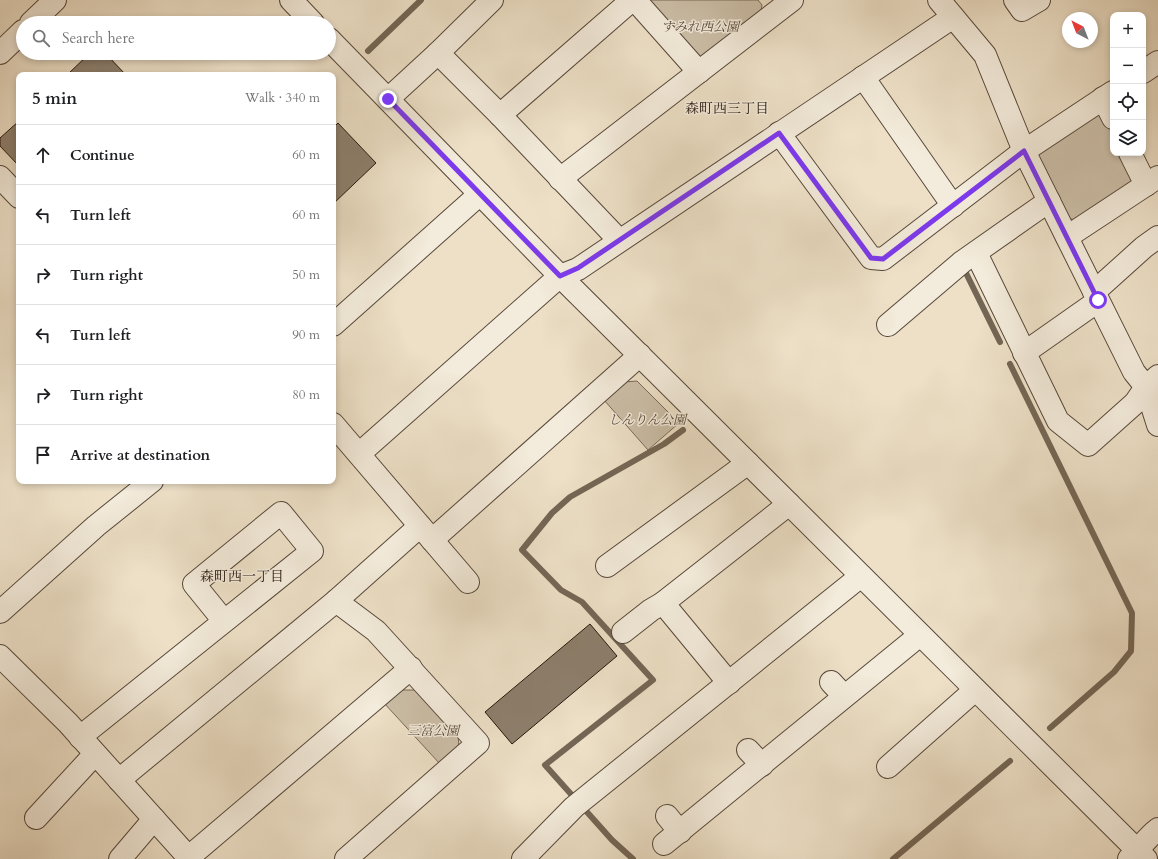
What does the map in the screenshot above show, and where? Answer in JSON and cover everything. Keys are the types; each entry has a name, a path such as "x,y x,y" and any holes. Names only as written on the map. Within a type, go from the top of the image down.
{"street":[{"path":"38,16 55,0"},
{"path":"291,0 306,16"},
{"path":"388,99 492,0"},
{"path":"500,115 634,0 699,72"},
{"path":"938,0 985,55 1024,151 1134,372 1152,382"},
{"path":"1015,0 1022,10 1039,0"},
{"path":"560,179 699,72 779,4"},
{"path":"358,454 560,276 578,268 953,17"},
{"path":"0,53 16,38"},
{"path":"336,46 560,276 920,634 1137,856 1148,837 1158,829"},
{"path":"438,53 620,240"},
{"path":"1146,70 1158,62"},
{"path":"863,77 953,206"},
{"path":"779,133 871,258 883,259 1024,151 1108,95"},
{"path":"1067,237 1152,181 1132,156"},
{"path":"0,177 16,194"},
{"path":"336,322 480,194"},
{"path":"888,325 939,281 1049,201"},
{"path":"1024,352 1096,296 1144,247 1158,237"},
{"path":"976,253 1058,420 1088,445 1135,403 1152,382"},
{"path":"119,780 336,601 426,533 640,355"},
{"path":"1152,382 1158,425"},
{"path":"336,428 468,582"},
{"path":"607,566 748,463"},
{"path":"0,612 96,526 148,484"},
{"path":"623,632 651,610 663,603 789,504"},
{"path":"80,737 312,551 281,512 194,584 224,621"},
{"path":"523,859 574,808 861,576"},
{"path":"336,601 376,631 478,743 346,859"},
{"path":"663,603 729,682"},
{"path":"670,831 755,757 838,689 920,634"},
{"path":"0,656 80,737 189,858 411,668"},
{"path":"888,767 975,690"},
{"path":"36,818 95,754"},
{"path":"120,859 154,819"}],"green space":[{"name":"すみれ西公園","path":"650,0 758,0 762,5 761,11 702,57 694,58 649,6"},
{"path":"1097,113 1106,117 1110,125 1110,156 1126,156 1133,171 1132,183 1075,220 1067,218 1037,153"},
{"name":"しんりん公園","path":"637,381 679,423 648,450 604,400 624,382"},
{"name":"三富公園","path":"399,690 419,690 458,732 459,749 440,764 384,703"}],"building":[{"path":"83,60 112,60 123,72 70,72"},
{"path":"338,123 376,163 336,201 336,125"},
{"path":"16,124 16,163 0,146 0,138"},
{"path":"590,624 617,656 512,744 485,712"}],"waterway":[{"path":"368,51 421,0"},
{"path":"964,269 1000,342"},
{"path":"1010,364 1132,613 1131,651 1114,672 1050,728"},
{"path":"633,859 612,840 545,765 653,680 582,602 561,590 522,550 552,513 570,497 664,444 683,430"},
{"path":"893,859 1010,761"}],"district":[{"name":"森町西三丁目","path":"727,108"},
{"name":"森町西一丁目","path":"242,576"}],"route":[{"path":"388,99 560,276 578,268 779,133 871,258 883,259 1024,151 1098,300"}]}
